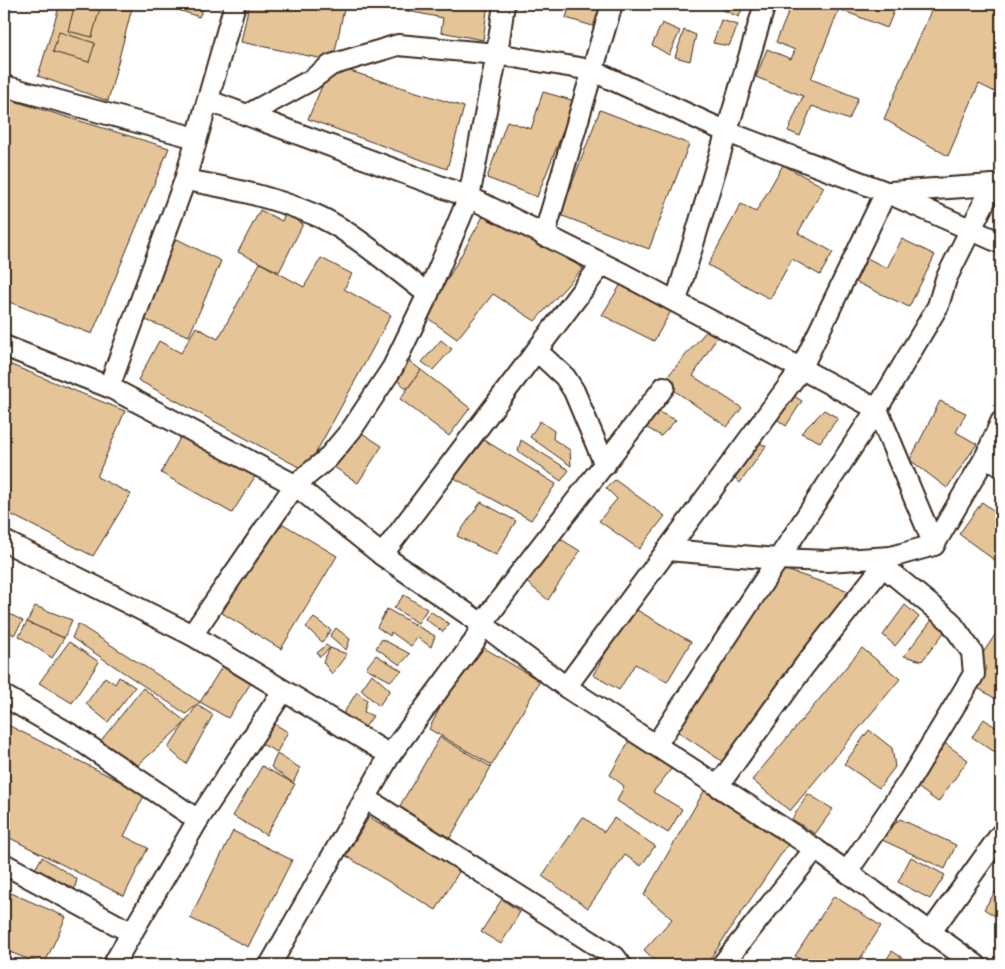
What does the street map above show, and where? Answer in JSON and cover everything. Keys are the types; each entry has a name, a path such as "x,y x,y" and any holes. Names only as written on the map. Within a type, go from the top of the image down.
{"street":[{"path":"109,386 184,180 235,4"},
{"path":"192,635 295,485 327,459 352,429 393,367 428,294 469,197 497,54 504,4"},
{"path":"544,236 591,70 612,4"},
{"path":"676,302 765,4"},
{"path":"247,115 311,80 331,65 398,45 497,54 591,70 727,132 886,192 1001,243"},
{"path":"4,86 196,138"},
{"path":"208,101 469,197 676,302 877,409 934,545"},
{"path":"184,180 234,188 314,214 353,238 428,294"},
{"path":"886,192 997,187"},
{"path":"656,745 877,409 938,306 946,279 971,229 997,187"},
{"path":"566,686 801,369 886,192"},
{"path":"382,555 602,264"},
{"path":"4,346 109,386 295,485 382,555 482,624 566,686 815,849 976,965"},
{"path":"537,351 565,377 574,391 605,465"},
{"path":"270,965 390,755 474,642 482,624 664,387"},
{"path":"667,550 778,559 887,562 934,545 994,461 1001,422"},
{"path":"4,541 192,635 390,755"},
{"path":"718,786 805,665 887,562"},
{"path":"846,872 909,781 974,674 972,652 950,621 887,562"},
{"path":"113,965 198,820 283,691"},
{"path":"4,696 75,737 198,820"},
{"path":"365,798 615,957 621,965"},
{"path":"930,933 1001,834"},
{"path":"722,965 815,849"},
{"path":"4,864 132,933"}],"building":[{"path":"60,4 133,4 108,101 38,76"},
{"path":"75,4 101,4 92,37 68,31"},
{"path":"161,4 205,4 199,17"},
{"path":"249,4 345,4 333,61 241,42"},
{"path":"372,4 488,4 483,40 441,32 443,18"},
{"path":"513,4 525,4 524,8"},
{"path":"533,4 549,4 548,10 532,8"},
{"path":"570,4 602,5 596,27 566,18"},
{"path":"725,4 744,4 739,17 721,9"},
{"path":"792,4 897,4 887,28 839,9 811,79 858,98 849,120 812,106 800,136 788,131 803,96 756,77 767,49 791,59 795,50 776,42"},
{"path":"934,4 1001,4 1001,95 979,84 948,156 884,119"},
{"path":"721,20 738,25 729,46 713,43"},
{"path":"662,23 680,31 669,55 652,45"},
{"path":"684,30 696,35 690,61 675,57"},
{"path":"59,32 95,43 89,62 53,52"},
{"path":"331,65 464,107 447,169 308,119"},
{"path":"543,92 575,101 537,197 487,178 507,121 531,129"},
{"path":"4,98 169,148 92,334 4,300"},
{"path":"600,110 689,144 649,249 560,215"},
{"path":"783,165 824,187 798,233 833,252 820,275 792,259 770,299 708,265 741,204 756,212"},
{"path":"260,210 282,221 285,214 303,224 279,272 238,252"},
{"path":"485,213 583,268 535,321 493,294 457,339 426,317"},
{"path":"175,238 221,261 189,336 145,320"},
{"path":"902,239 935,255 909,307 856,282 867,258 887,268"},
{"path":"321,258 352,274 344,289 391,315 306,471 138,380 159,341 181,353 196,327 218,339 260,263 304,287"},
{"path":"626,276 671,311 654,341 602,315"},
{"path":"709,328 717,337 693,376 742,408 727,427 675,391 667,377"},
{"path":"441,340 452,349 433,370 422,362"},
{"path":"408,360 421,370 407,389 389,373"},
{"path":"4,362 125,411 97,477 131,494 93,556 4,511"},
{"path":"421,370 470,408 449,436 400,399"},
{"path":"791,394 802,401 786,426 774,417"},
{"path":"940,401 966,413 956,432 977,444 947,488 910,460"},
{"path":"824,410 838,418 820,442 801,433"},
{"path":"656,411 676,420 661,436 644,426"},
{"path":"540,421 554,431 553,439 570,450 571,466 530,437"},
{"path":"362,433 382,446 358,483 331,465"},
{"path":"181,436 256,475 232,513 161,473"},
{"path":"484,440 556,484 531,520 454,478"},
{"path":"521,440 569,470 561,481 518,451"},
{"path":"757,442 766,446 740,483 732,475"},
{"path":"615,480 665,516 639,549 599,521 617,499 606,488"},
{"path":"481,502 516,521 496,555 457,536"},
{"path":"982,502 1001,516 1001,565 959,534"},
{"path":"278,521 337,556 281,649 222,613"},
{"path":"559,538 580,551 548,600 519,576"},
{"path":"783,569 849,591 729,766 674,729"},
{"path":"404,595 427,609 418,623 394,608"},
{"path":"905,605 919,617 895,646 883,635"},
{"path":"35,606 72,620 64,638 27,622"},
{"path":"632,607 691,642 667,682 635,664 619,690 593,675"},
{"path":"387,609 435,636 431,647 417,637 411,646 391,632 390,636 377,627"},
{"path":"4,611 23,621 14,635 4,629"},
{"path":"430,611 449,624 443,632 425,619"},
{"path":"314,618 331,630 322,642 306,627"},
{"path":"932,620 946,630 922,661 904,656"},
{"path":"27,622 64,638 52,658 19,636"},
{"path":"78,624 200,702 186,714 72,638"},
{"path":"1001,626 1001,702 976,687 977,662"},
{"path":"336,628 350,639 346,650 330,636"},
{"path":"382,639 410,654 400,665 376,648"},
{"path":"69,642 99,662 72,703 39,683"},
{"path":"474,642 540,681 492,765 429,729"},
{"path":"326,645 330,648 320,657 317,653"},
{"path":"330,648 347,654 332,674 323,662"},
{"path":"862,648 900,679 790,811 752,780"},
{"path":"376,655 402,671 390,681 366,668"},
{"path":"225,662 253,680 228,718 200,702"},
{"path":"372,674 390,690 379,706 361,690"},
{"path":"105,677 115,684 119,677 135,687 108,722 86,704"},
{"path":"143,688 186,722 138,765 99,743"},
{"path":"357,692 367,700 364,712 373,716 363,730 341,717"},
{"path":"197,705 213,715 186,764 168,748"},
{"path":"984,719 1001,731 1001,756 972,737"},
{"path":"268,720 288,732 277,752 254,740"},
{"path":"4,723 145,794 124,836 148,848 124,896 4,835"},
{"path":"869,730 892,748 895,767 879,788 844,764"},
{"path":"440,737 491,767 450,838 398,809"},
{"path":"630,739 672,768 653,792 682,809 668,833 617,801 624,786 610,775"},
{"path":"939,739 968,760 938,802 909,781"},
{"path":"277,754 300,768 293,783 271,767"},
{"path":"262,766 295,784 266,835 233,816"},
{"path":"704,791 788,844 706,965 660,965 644,950 672,919 644,895"},
{"path":"808,794 833,809 815,834 792,819"},
{"path":"369,817 460,870 436,910 346,856"},
{"path":"583,817 604,832 614,818 655,846 641,866 625,855 588,908 542,876"},
{"path":"900,819 956,845 945,869 880,839"},
{"path":"233,831 292,860 248,947 190,918"},
{"path":"42,857 77,879 74,891 35,869"},
{"path":"911,857 945,875 930,899 898,882"},
{"path":"1001,883 1001,920 984,909"},
{"path":"11,893 66,917 44,965 4,950 4,910"},
{"path":"834,896 881,926 856,965 808,965 795,956"},
{"path":"502,899 520,912 501,944 481,932"},
{"path":"892,951 913,965 883,965"}]}
